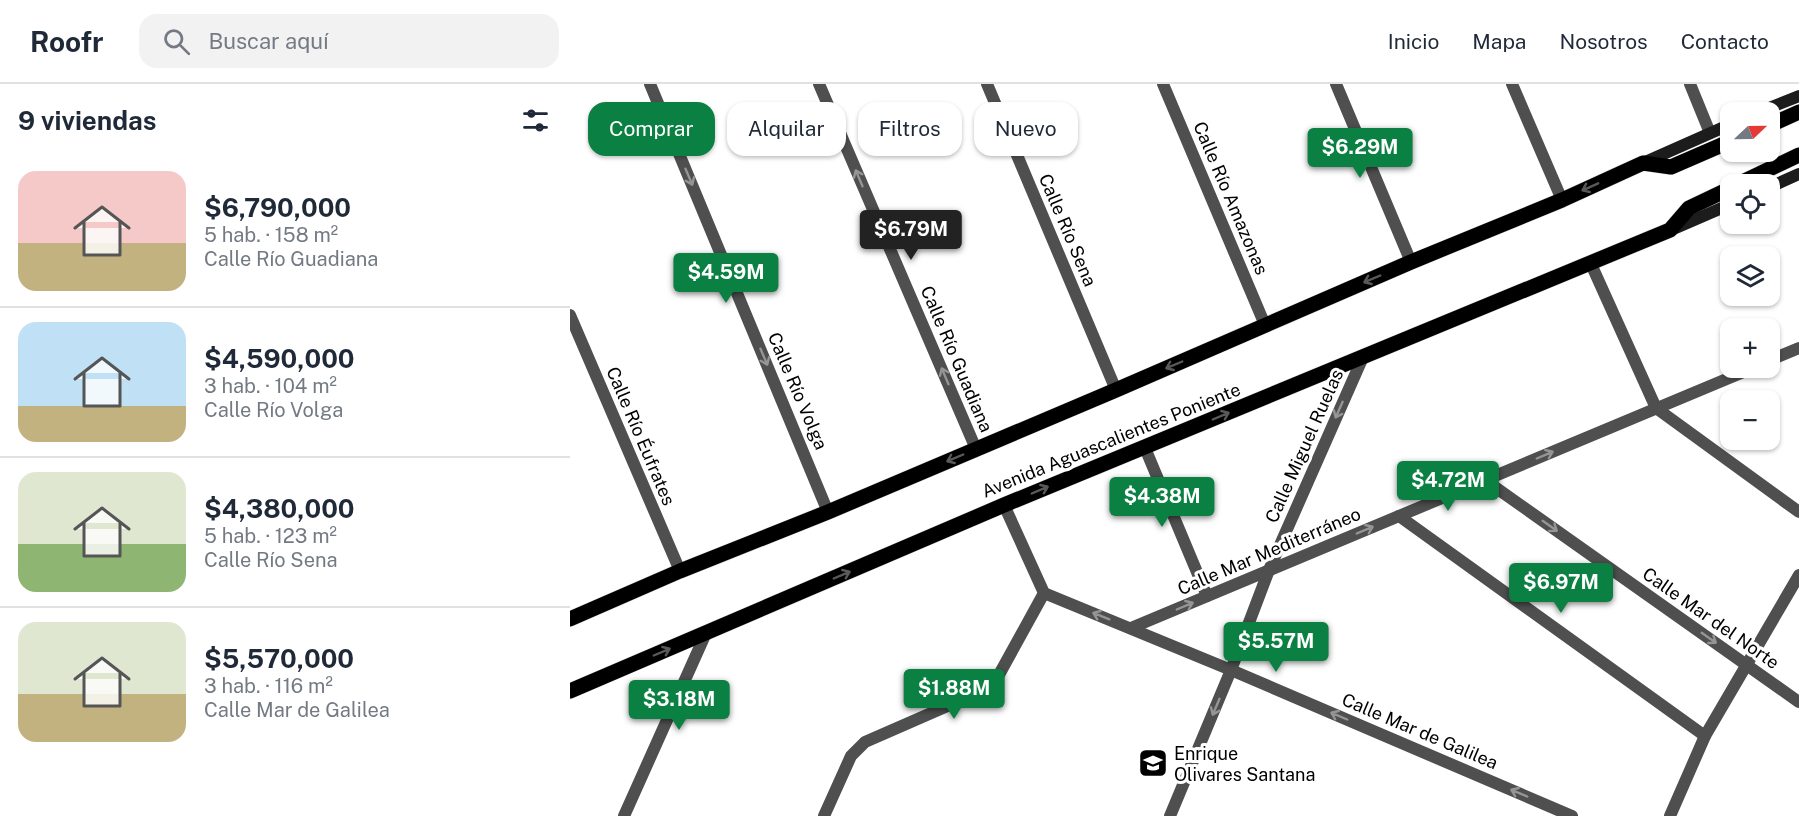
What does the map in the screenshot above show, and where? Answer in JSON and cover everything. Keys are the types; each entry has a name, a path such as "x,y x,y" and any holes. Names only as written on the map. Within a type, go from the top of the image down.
{"main road":[{"path":"1780,104 1799,96"},
{"path":"1780,121 1799,112"},
{"path":"570,619 680,571 828,512 1411,262 1562,200 1720,129"},
{"path":"1643,163 1671,167 1720,146"},
{"path":"1759,174 1799,155"},
{"path":"1780,183 1799,174"},
{"name":"Avenida Aguascalientes Poniente","path":"1670,230 1689,208 1720,193"},
{"name":"Avenida Aguascalientes Poniente","path":"570,691 1004,505 1720,209"}],"street":[{"name":"Calle Río Volga","path":"650,84 828,512"},
{"name":"Calle Río Guadiana","path":"819,84 976,449"},
{"name":"Calle Río Sena","path":"987,84 1116,390"},
{"name":"Calle Río Amazonas","path":"1163,84 1265,326"},
{"path":"1336,84 1411,262"},
{"path":"1512,84 1562,200"},
{"path":"1690,84 1710,133"},
{"path":"1591,264 1656,408 1799,512"},
{"name":"Calle Río Éufrates","path":"570,315 680,571"},
{"path":"1780,356 1799,348"},
{"name":"Calle Miguel Ruelas","path":"1170,816 1231,670 1269,570 1363,357"},
{"name":"Calle Mar Mediterráneo","path":"1131,628 1729,378"},
{"path":"1145,448 1207,596"},
{"name":"Calle Mar del Norte","path":"1485,480 1799,702"},
{"path":"824,816 850,756 857,748 865,742 984,690 995,682 1044,594 1004,505"},
{"path":"1399,516 1705,736"},
{"path":"1670,816 1705,736 1799,575"},
{"name":"Calle Mar de Galilea","path":"1044,594 1231,670 1572,816"},
{"path":"624,816 706,633"}],"place":[{"name":"Enrique Olivares Santana","path":"1153,763"}]}
